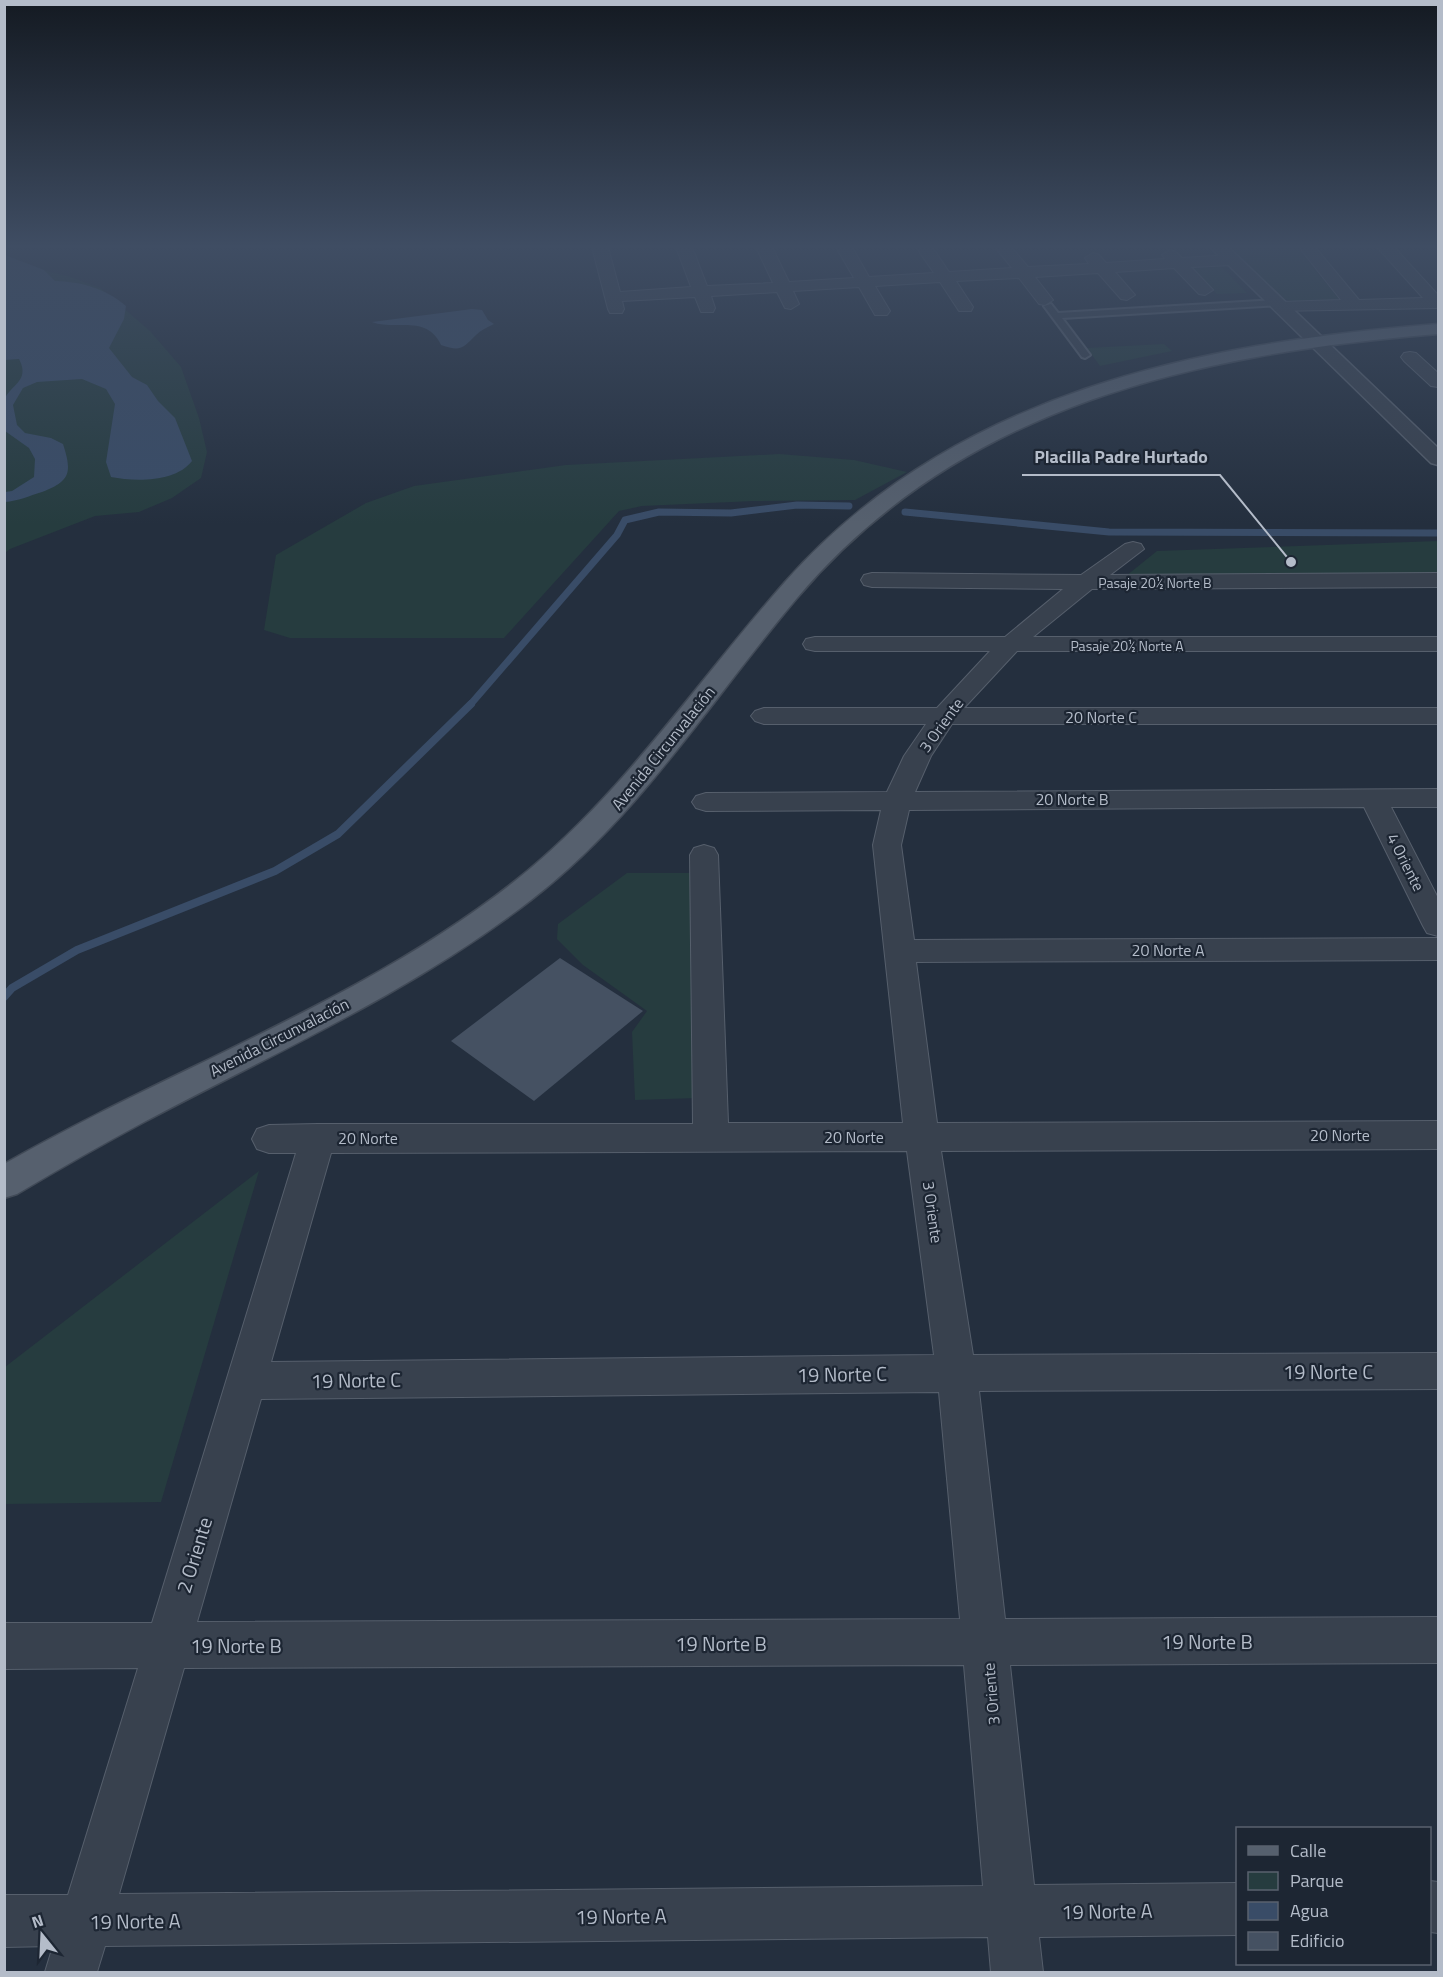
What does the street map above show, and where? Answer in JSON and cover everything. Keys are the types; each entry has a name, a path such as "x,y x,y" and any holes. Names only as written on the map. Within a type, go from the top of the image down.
{"main road":[{"name":"Avenida Circunvalación","path":"4,1184 99,1129 375,987 438,950 521,893 576,846 628,793 753,635 815,564 854,526 926,471 1006,428 1111,386 1197,362 1323,339"}],"street":[{"path":"1315,340 1438,459"},
{"path":"1410,357 1438,382"},
{"name":"3 Oriente","path":"1017,1972 968,1458 922,1137 887,845 889,822 895,800 924,746 962,694 1010,646 1086,582 1133,549"},
{"name":"Pasaje 20½ Norte B","path":"872,580 1086,582 1438,580"},
{"name":"Pasaje 20½ Norte A","path":"815,644 1010,646 1438,644"},
{"name":"20 Norte C","path":"764,716 944,718 1438,716"},
{"name":"4 Oriente","path":"1372,798 1438,926"},
{"name":"20 Norte B","path":"706,802 1438,798"},
{"path":"704,855 711,1137"},
{"name":"20 Norte A","path":"898,951 1438,949"},
{"name":"20 Norte","path":"269,1139 1438,1135"},
{"name":"2 Oriente","path":"71,1972 318,1138"},
{"name":"19 Norte C","path":"246,1381 956,1373 1438,1371"},
{"name":"19 Norte B","path":"4,1646 1438,1640"},
{"name":"19 Norte A","path":"4,1921 1236,1910"}],"lane":[{"path":"1072,339 1085,355"}],"green space":[{"path":"5,339 157,339 181,367 199,418 207,452 201,478 172,498 139,512 95,516 5,553"},
{"path":"1164,344 1172,351 1100,366 1087,348"},
{"path":"779,454 854,460 907,472 855,500 754,501 642,506 619,511 504,638 290,638 264,630 276,555 366,503 414,486 566,465"},
{"path":"1438,541 1438,573 1126,576 1157,551"},
{"path":"627,873 691,873 697,1098 635,1100 632,1032 647,1011 583,965 557,939 558,924"},
{"path":"259,1171 161,1502 5,1504 5,1367"}],"water":[{"path":"5,339 114,339 109,348 132,377 147,385 158,401 175,418 192,461 185,468 166,477 132,480 111,477 106,462 115,404 106,389 82,379 37,382 23,388 13,405 17,425 25,433 51,438 63,444 68,462 67,474 59,484 52,488 5,502 5,492 12,491 34,477 35,459 29,448 5,431 4,401 21,378 22,367 19,359 5,360"},
{"path":"438,339 472,339 461,348 441,345"}],"building":[{"path":"560,958 643,1011 534,1101 451,1041"}],"waterway":[{"path":"470,705 617,535 625,520 659,512 731,513 797,505 849,506"},
{"path":"905,512 1109,532 1438,533"},
{"path":"4,997 12,988 77,950 275,871 338,834 470,705"}],"place":[{"name":"Placilla Padre Hurtado","path":"1291,562"}]}
